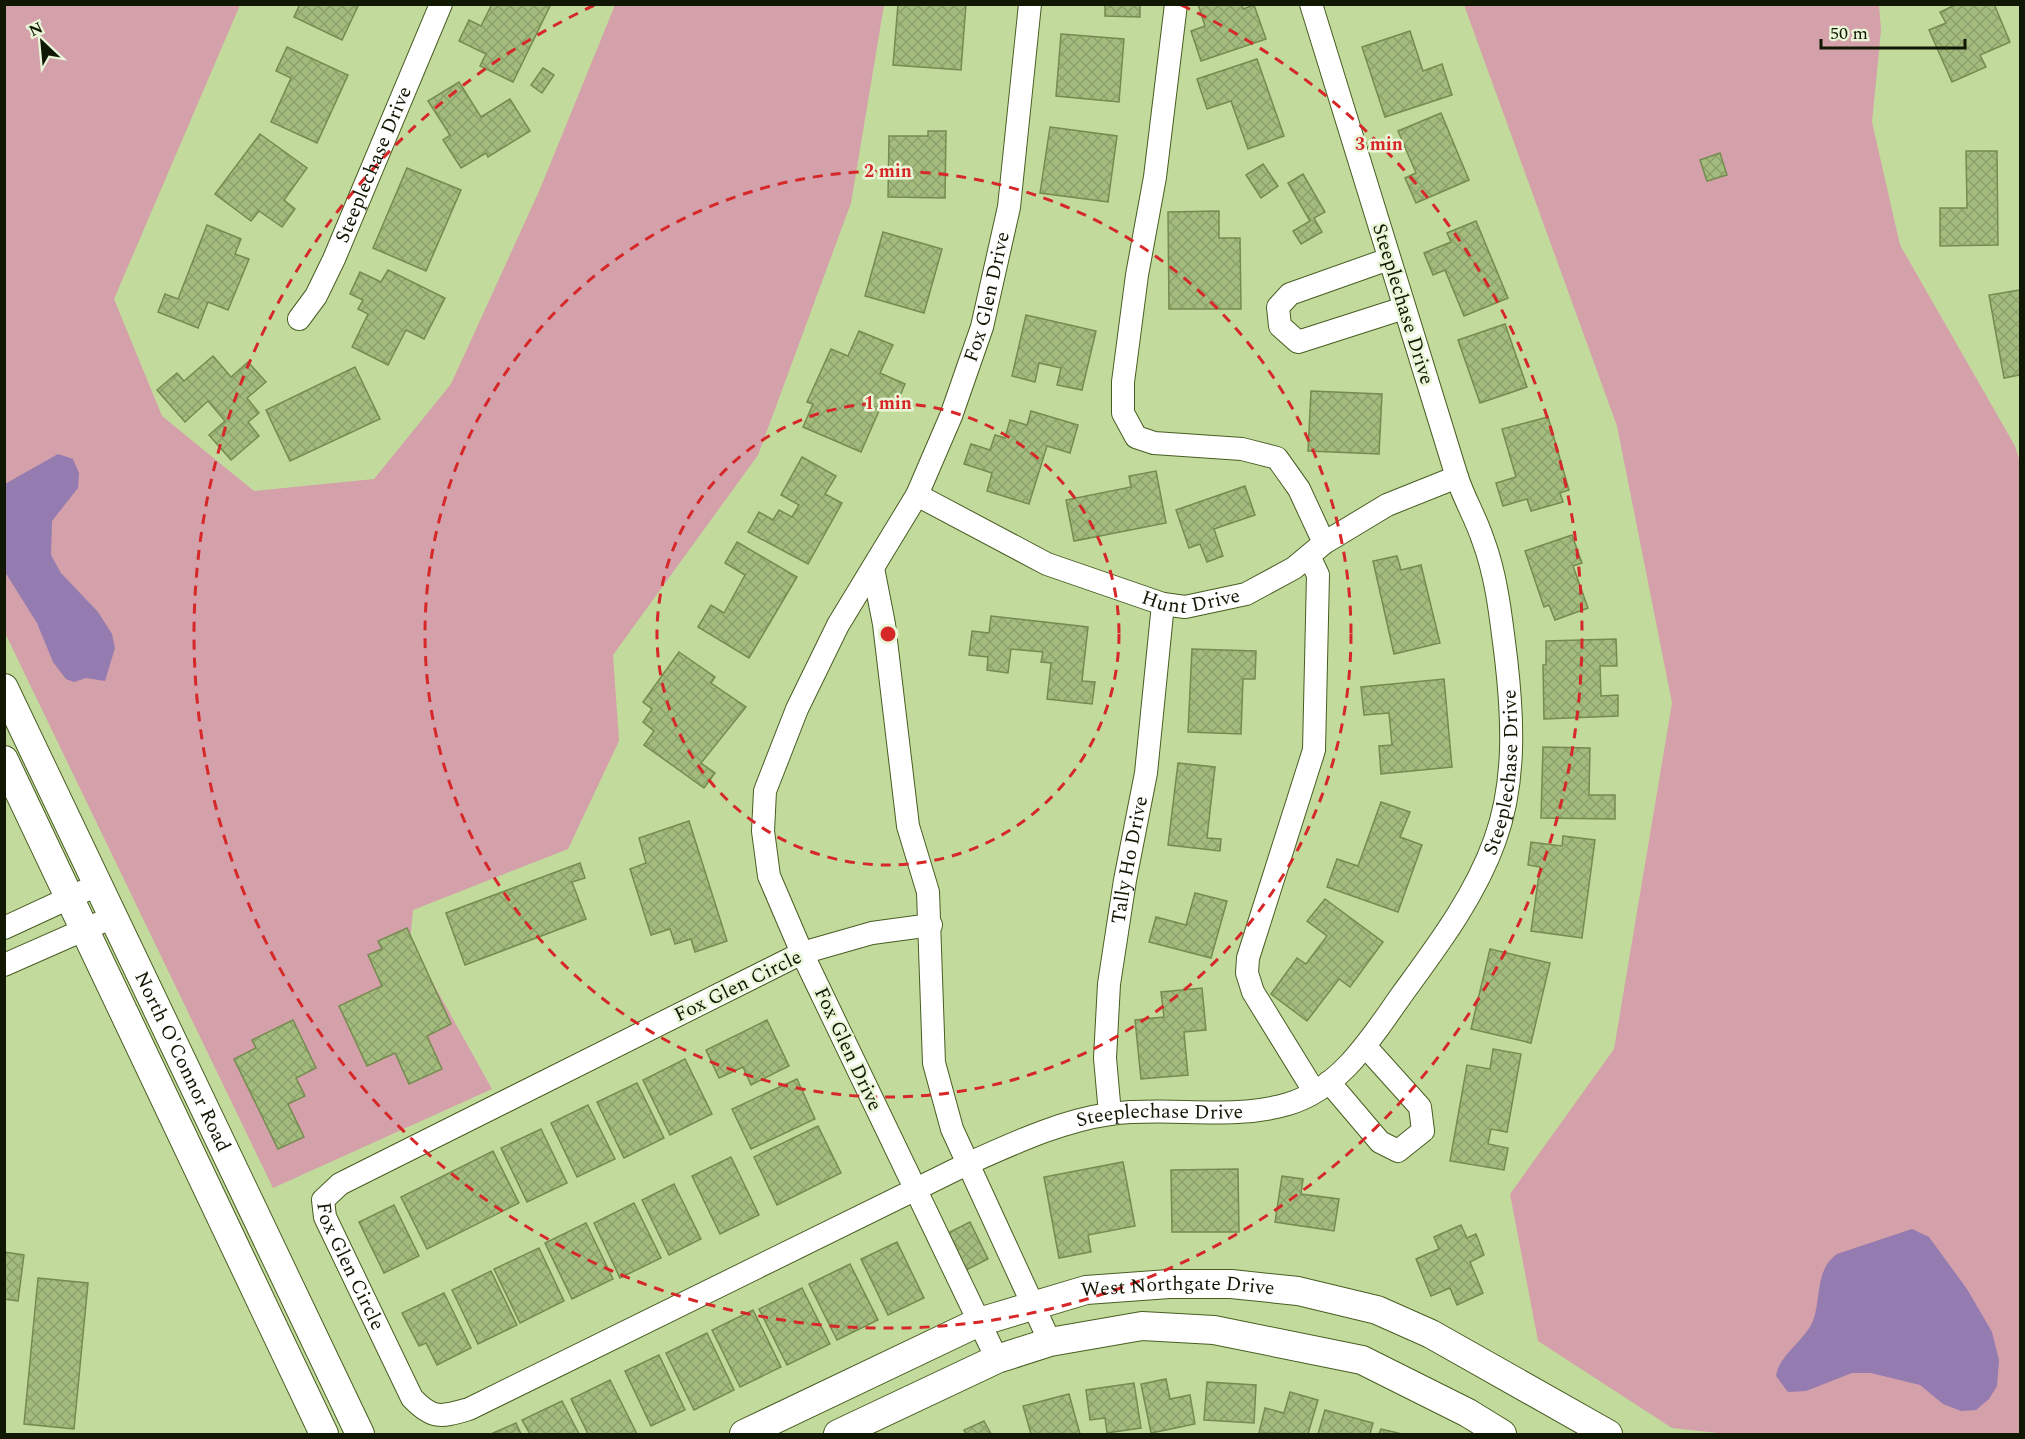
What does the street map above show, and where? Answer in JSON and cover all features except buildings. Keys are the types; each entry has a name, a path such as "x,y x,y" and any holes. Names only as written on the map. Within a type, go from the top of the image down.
{"main road":[{"name":"North O'Connor Road","path":"4,688 360,1434"},
{"name":"North O'Connor Road","path":"4,760 324,1434"},
{"name":"West Northgate Drive","path":"744,1434 979,1322 1033,1304 1086,1290 1134,1285 1231,1284 1298,1291 1377,1310 1431,1334 1608,1434"},
{"name":"West Northgate Drive","path":"838,1434 996,1359 1050,1342 1142,1326 1214,1330 1288,1343 1362,1360 1468,1413 1502,1434"}],"street":[{"name":"Steeplechase Drive","path":"299,319 316,296 334,259 441,4"},
{"name":"Fox Glen Drive","path":"996,1359 802,953 769,876 762,831 765,791 807,688 838,625 917,495 951,416 974,349 1002,249 1013,173 1030,4"},
{"path":"1176,4 1155,177 1135,286 1123,382 1123,413 1136,437 1154,443 1242,449 1277,458 1299,489 1316,549 1318,575 1314,750 1248,958 1247,973 1252,992 1321,1086 1380,1142 1398,1151 1423,1131 1420,1107 1366,1047"},
{"name":"Steeplechase Drive","path":"915,1190 1035,1134 1110,1114 1239,1111 1286,1104 1321,1086 1366,1047 1458,915 1496,838 1503,812 1511,755 1512,714 1501,617 1483,538 1465,502 1311,4"},
{"path":"1389,259 1290,294 1278,307 1280,326 1298,342 1404,308"},
{"name":"Hunt Drive","path":"917,495 1047,564 1163,604 1185,607 1246,594 1294,568 1316,549 1387,505 1457,477"},
{"path":"873,568 884,624 908,826 928,892 931,925 930,1013 933,1063 952,1129 1050,1342"},
{"name":"Tally Ho Drive","path":"1110,1114 1105,1058 1108,984 1146,773 1163,604"},
{"path":"4,928 98,885"},
{"path":"4,965 113,917"},
{"name":"Fox Glen Circle","path":"915,1190 469,1409 446,1416 425,1413 412,1398 325,1217 323,1200 340,1184 802,953 872,933 931,925"}],"shaded area":[{"path":"5,5 240,5 114,299 162,416 254,491 374,479 451,384 540,189 615,5 884,5 851,203 758,455 613,655 619,741 568,849 413,910 410,942 492,1089 273,1188 5,633"},
{"path":"1464,5 1879,5 1881,30 1872,122 1900,245 2015,446 2020,462 2020,1434 1727,1434 1672,1428 1538,1341 1510,1194 1614,1049 1672,703 1617,426"},
{"path":"58,454 73,459 79,473 78,488 52,521 51,555 61,573 98,612 112,634 115,648 105,681 86,678 74,682 66,679 53,662 37,623 5,572 5,484"},
{"path":"1912,1229 1929,1237 1967,1289 1992,1332 1999,1360 1997,1386 1989,1399 1976,1410 1961,1411 1943,1404 1920,1385 1871,1373 1852,1373 1806,1391 1788,1392 1776,1376 1778,1368 1806,1333 1814,1318 1822,1275 1830,1260 1837,1254"}]}
